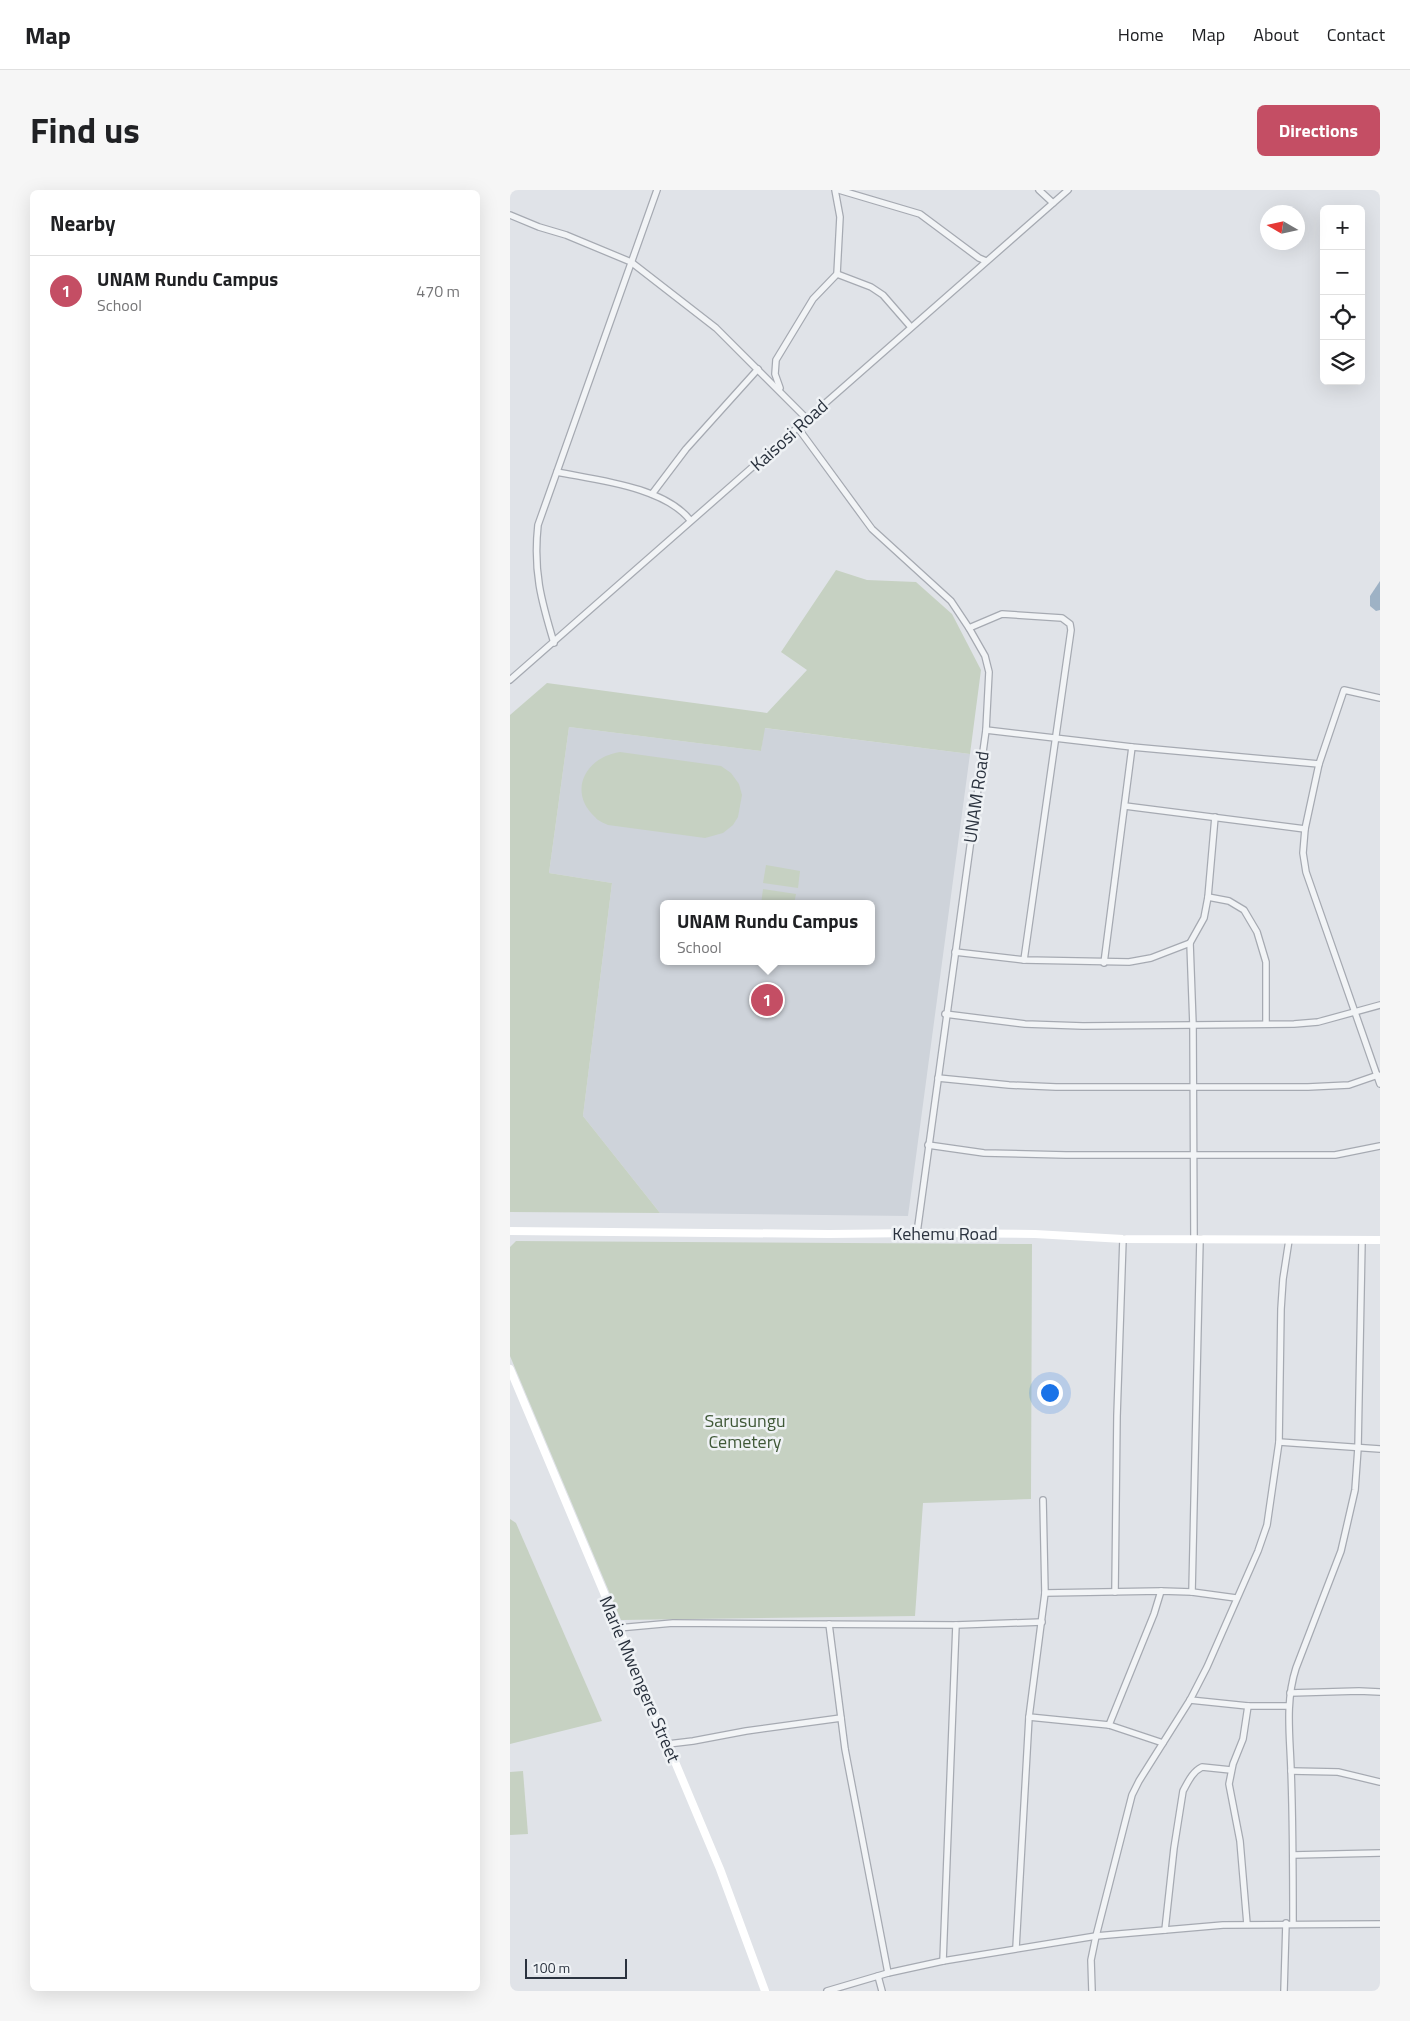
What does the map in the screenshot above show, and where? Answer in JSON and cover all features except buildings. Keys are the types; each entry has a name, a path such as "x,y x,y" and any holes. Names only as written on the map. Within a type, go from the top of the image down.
{"street":[{"path":"554,643 540,597 535,551 538,525 657,190"},
{"path":"783,394 775,374 776,360 813,298 837,274 840,217 835,190"},
{"path":"839,190 920,214 978,258 986,261"},
{"path":"1039,190 1053,203"},
{"name":"Kaisosi Road","path":"510,680 554,643 690,520 798,428 910,326 1068,190"},
{"path":"510,215 632,262 716,328 807,419"},
{"path":"837,274 871,287 883,295 910,326"},
{"path":"652,494 697,437 758,369"},
{"name":"UNAM Road","path":"798,428 872,529 950,601 969,628 985,656 989,672 986,730 916,1232"},
{"path":"557,472 652,494 672,503 690,520"},
{"path":"969,628 1002,614 1062,618 1070,624 1071,638 1024,960"},
{"path":"1380,698 1344,690 1320,764 1305,829 1303,853 1306,872 1380,1084"},
{"path":"986,730 1132,747 1320,764"},
{"path":"1104,963 1132,747"},
{"path":"1125,806 1305,829"},
{"path":"1192,1592 1197,1238 1190,943 1204,918 1208,897 1215,817"},
{"path":"1208,897 1229,901 1244,910 1257,932 1266,962 1266,1024"},
{"path":"955,952 1024,960 1104,963 1129,962 1151,958 1190,943"},
{"path":"946,1014 1025,1024 1083,1026 1266,1024 1318,1022 1380,1005"},
{"path":"938,1078 1009,1086 1056,1088 1329,1087 1349,1085 1378,1074"},
{"path":"928,1146 984,1153 1025,1155 1335,1155 1380,1146"},
{"name":"Kehemu Road","path":"510,1231 828,1234 916,1232 1035,1234 1123,1239 1380,1240"},
{"path":"1115,1592 1117,1416 1123,1239"},
{"path":"1092,1991 1092,1960 1096,1936 1128,1808 1139,1781 1190,1700 1207,1667 1258,1551 1267,1526 1279,1442 1282,1280 1289,1240"},
{"path":"1293,1924 1293,1855 1288,1706 1296,1668 1345,1537 1354,1490 1358,1448 1362,1240"},
{"name":"Marie Mwengere Street","path":"510,1370 720,1869 765,1991"},
{"path":"1279,1442 1380,1449"},
{"path":"1016,1948 1029,1717 1045,1593 1043,1500"},
{"path":"1109,1725 1154,1614 1161,1591"},
{"path":"1045,1593 1161,1591 1192,1592 1236,1598"},
{"path":"618,1628 673,1623 956,1625 1042,1622"},
{"path":"829,1624 841,1718 873,1902 888,1973"},
{"path":"943,1961 956,1625"},
{"path":"1290,1693 1380,1692"},
{"path":"1190,1700 1248,1706 1288,1706"},
{"path":"1247,1924 1240,1841 1229,1784 1231,1770 1243,1739 1248,1706"},
{"path":"1029,1717 1109,1725 1163,1743"},
{"path":"668,1744 693,1742 746,1731 841,1718"},
{"path":"1165,1930 1183,1791 1187,1782 1198,1769 1231,1770"},
{"path":"1291,1771 1338,1772 1380,1782"},
{"path":"1293,1855 1380,1854"},
{"path":"827,1991 888,1973 943,1961 1096,1936 1247,1924 1380,1924"},
{"path":"1284,1991 1286,1924"},
{"path":"878,1976 882,1991"}],"shaded area":[{"path":"569,727 761,751 764,728 970,754 908,1216 660,1213 583,1116 612,883 549,873"}],"green space":[{"path":"836,570 867,580 916,582 952,614 981,670 970,754 765,728 761,751 569,727 549,873 612,883 583,1116 660,1213 510,1212 510,715 547,683 767,713 807,670 781,652"},
{"path":"620,752 721,766 731,773 739,784 742,795 738,817 733,825 723,833 705,838 608,825 601,822 587,807 582,797 584,777 598,761 608,755"},
{"path":"766,865 800,871 798,888 763,883"},
{"path":"763,889 796,894 795,900 762,900"},
{"name":"Sarusungu Cemetery","path":"516,1241 1032,1244 1031,1499 923,1503 915,1616 621,1620 510,1356 510,1247"},
{"path":"510,1519 516,1523 602,1721 510,1744"},
{"path":"523,1771 528,1834 510,1835 510,1772"}],"water":[{"path":"1380,581 1380,610 1376,611 1370,606 1370,596"}],"place":[{"name":"UNAM Rundu Campus","path":"767,1000"}]}
